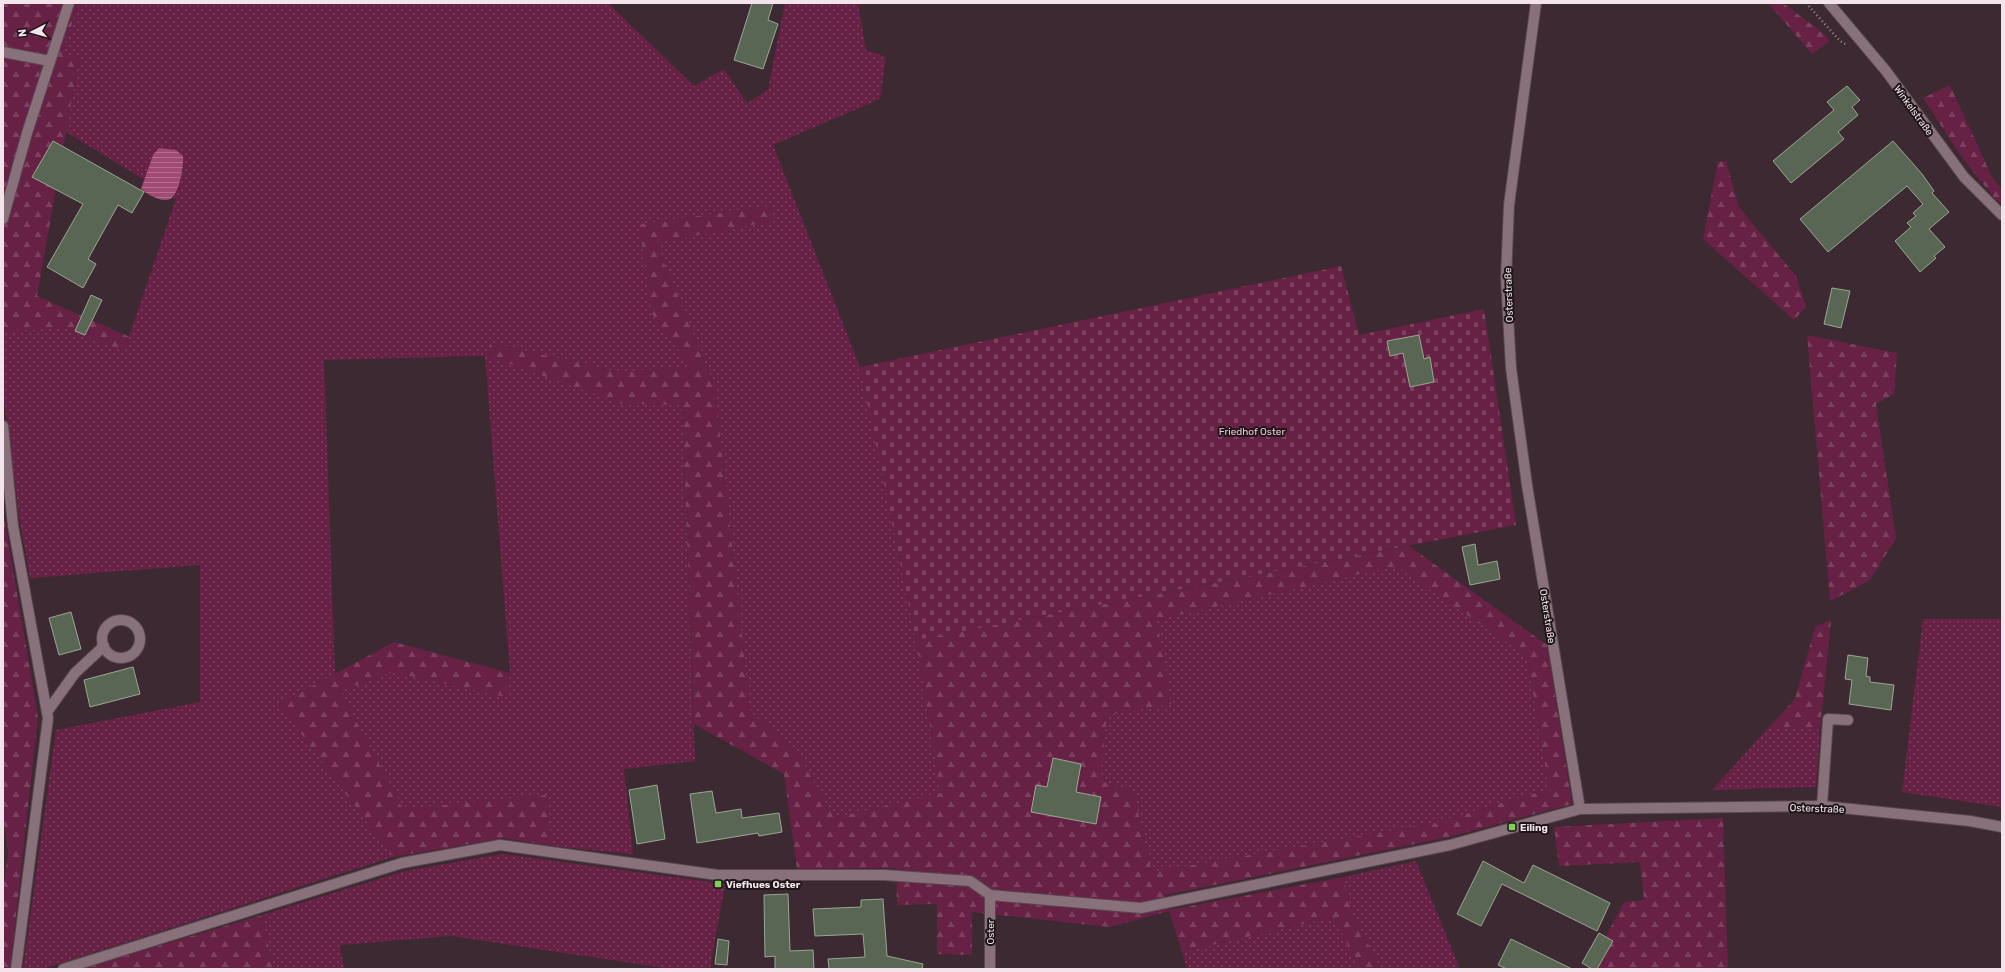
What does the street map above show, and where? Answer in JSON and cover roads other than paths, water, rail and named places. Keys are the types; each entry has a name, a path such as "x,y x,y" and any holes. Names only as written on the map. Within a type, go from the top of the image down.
{"street":[{"path":"3,219 27,133 69,3"},
{"name":"Osterstraße","path":"1536,3 1509,205 1506,278 1511,368 1527,485 1580,809 1822,806 1970,821 2002,827"},
{"name":"Winkelstraße","path":"1829,3 1886,71 1964,177 2002,215"},
{"path":"3,52 50,61"},
{"path":"3,426 13,526 48,718 16,969"},
{"path":"47,712 75,673 104,646"},
{"path":"1822,806 1828,719 1848,720"},
{"path":"63,969 402,863 500,845 718,875 884,875 970,881 990,895 1141,908 1450,845 1580,809"},
{"name":"Oster","path":"990,895 990,969"}],"place":[{"name":"Eiling","path":"1512,827"},
{"name":"Viefhues Oster","path":"718,884"}],"park label":[{"name":"Friedhof Oster","path":"1252,431"}]}
